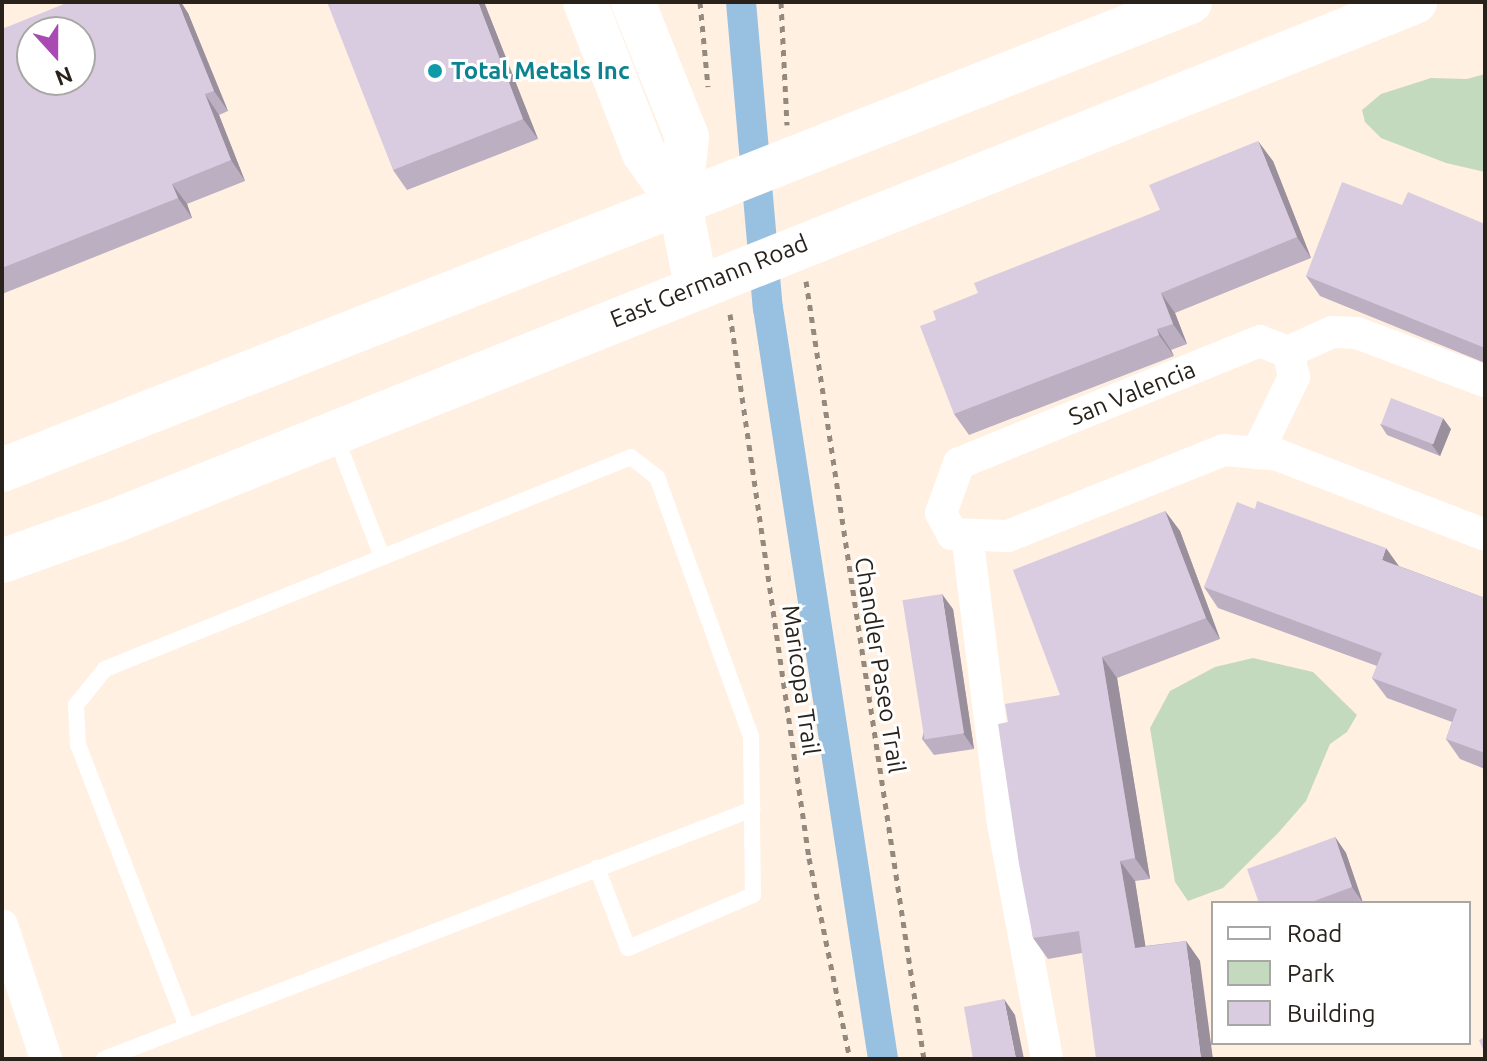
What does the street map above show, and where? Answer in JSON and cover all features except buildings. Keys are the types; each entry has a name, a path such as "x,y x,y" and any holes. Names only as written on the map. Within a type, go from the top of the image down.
{"main road":[{"path":"585,2 644,153 699,196"},
{"path":"633,2 687,137 717,288"},
{"path":"2,470 699,196 784,151 1190,2"},
{"name":"East Germann Road","path":"2,561 717,288 800,261 1415,2"}],"street":[{"path":"1257,453 1294,377 1288,352 1332,332 1357,333 1485,381"},
{"name":"San Valencia","path":"967,535 952,534 941,513 959,463 1260,341 1288,352"},
{"path":"1047,1059 1002,818 967,535 1008,536 1224,450 1278,455 1485,535"},
{"path":"2,925 46,1059"}],"lane":[{"path":"334,432 382,557"},
{"path":"187,1027 78,745 76,705 105,669 631,457 657,477 751,736 753,895 628,948 597,868"},
{"path":"104,1059 753,809"}],"path":[{"path":"781,2 784,151"},
{"name":"Chandler Paseo Trail","path":"800,261 924,1059"},
{"name":"Maricopa Trail","path":"717,288 809,858 850,1059"}],"green space":[{"path":"1485,74 1485,172 1446,163 1381,138 1365,122 1362,110 1381,94 1431,78 1467,79"},
{"path":"1253,658 1313,672 1357,715 1347,732 1330,744 1306,801 1279,832 1223,888 1188,901 1175,882 1150,728 1170,691 1215,667"}],"waterway":[{"path":"741,2 768,308 883,1059"}],"place":[{"name":"Total Metals Inc","path":"435,71"}]}
